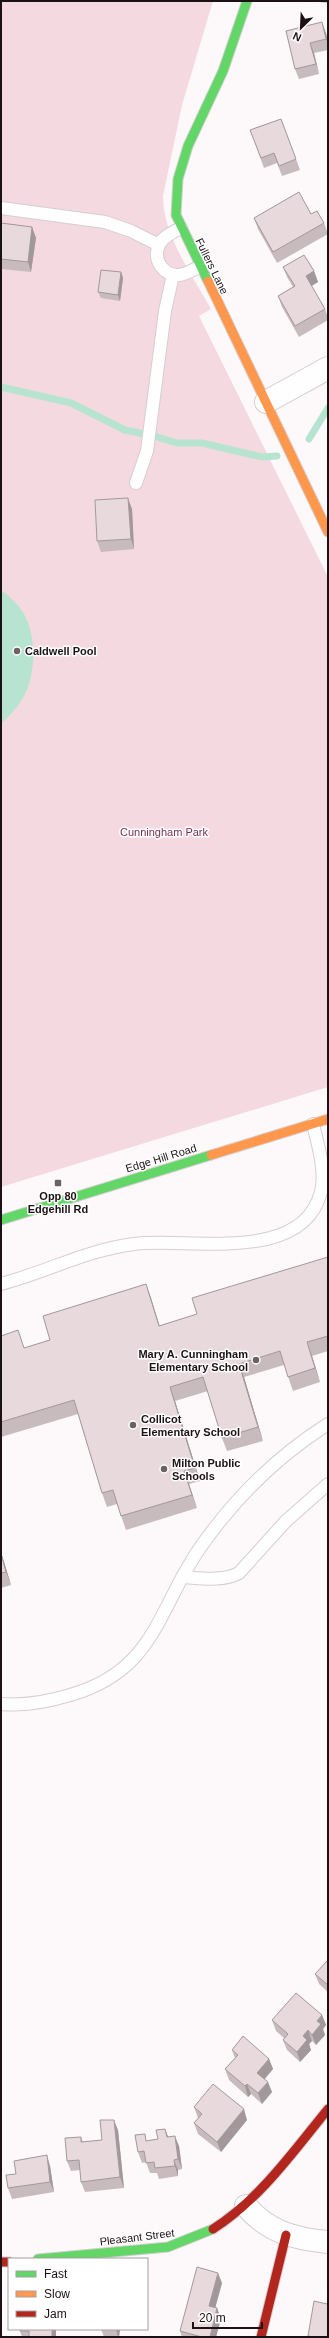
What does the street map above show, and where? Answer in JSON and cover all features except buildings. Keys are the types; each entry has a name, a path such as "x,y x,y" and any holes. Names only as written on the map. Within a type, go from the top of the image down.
{"street":[{"name":"Fullers Lane","path":"247,1 225,67 188,142 178,171 174,201 180,228 328,532"},
{"path":"266,402 328,368"},
{"name":"Edge Hill Road","path":"1,1220 328,1119"},
{"name":"Pleasant Street","path":"49,2258 168,2247 209,2232 246,2206 328,2109"},
{"path":"246,2206 263,2223 286,2235 328,2242"},
{"path":"261,2337 286,2235"}],"lane":[{"path":"1,208 105,222 131,231 159,245"},
{"path":"180,228 170,234 159,245 157,259 160,266 173,275 181,275 200,267"},
{"path":"136,482 146,451 165,311 173,275"},
{"path":"1,1284 103,1248 136,1244 255,1242 283,1235 298,1226 314,1208 321,1192 322,1171 314,1124"},
{"path":"1,1704 27,1704 62,1698 93,1686 118,1673 129,1664 149,1642 182,1577 202,1545 241,1496 286,1455 328,1424"},
{"path":"182,1577 221,1578 230,1577 239,1573 286,1521 328,1484"}],"green space":[{"name":"Cunningham Park","path":"1,1 213,1 182,105 163,196 164,211 173,240 187,268 211,309 199,316 328,577 328,1087 1,1187"}],"shaded area":[{"name":"Caldwell Pool","path":"1,590 14,601 24,614 31,634 33,656 30,678 23,698 16,709 1,724"}],"waterway":[{"path":"1,387 71,403 125,430 154,436 177,443 202,443 262,457 277,456"},
{"path":"309,439 328,408"}],"traffic: fast":[{"path":"208,281 176,215 178,179 188,146 223,71 247,1"},
{"path":"1,1220 211,1155"},
{"path":"49,2258 168,2247 213,2229"}],"traffic: slow":[{"path":"208,281 328,532"},
{"path":"211,1155 328,1119"}],"traffic: jam":[{"path":"213,2229 246,2204 261,2189 289,2158 328,2109"},
{"path":"261,2337 286,2235"},
{"path":"1,2262 8,2262"}],"place":[{"name":"Caldwell Pool","path":"17,651"},
{"name":"Opp 80 Edgehill Rd","path":"58,1183"},
{"name":"Mary A. Cunningham Elementary School","path":"256,1360"},
{"name":"Collicot Elementary School","path":"133,1425"},
{"name":"Milton Public Schools","path":"164,1469"}]}
